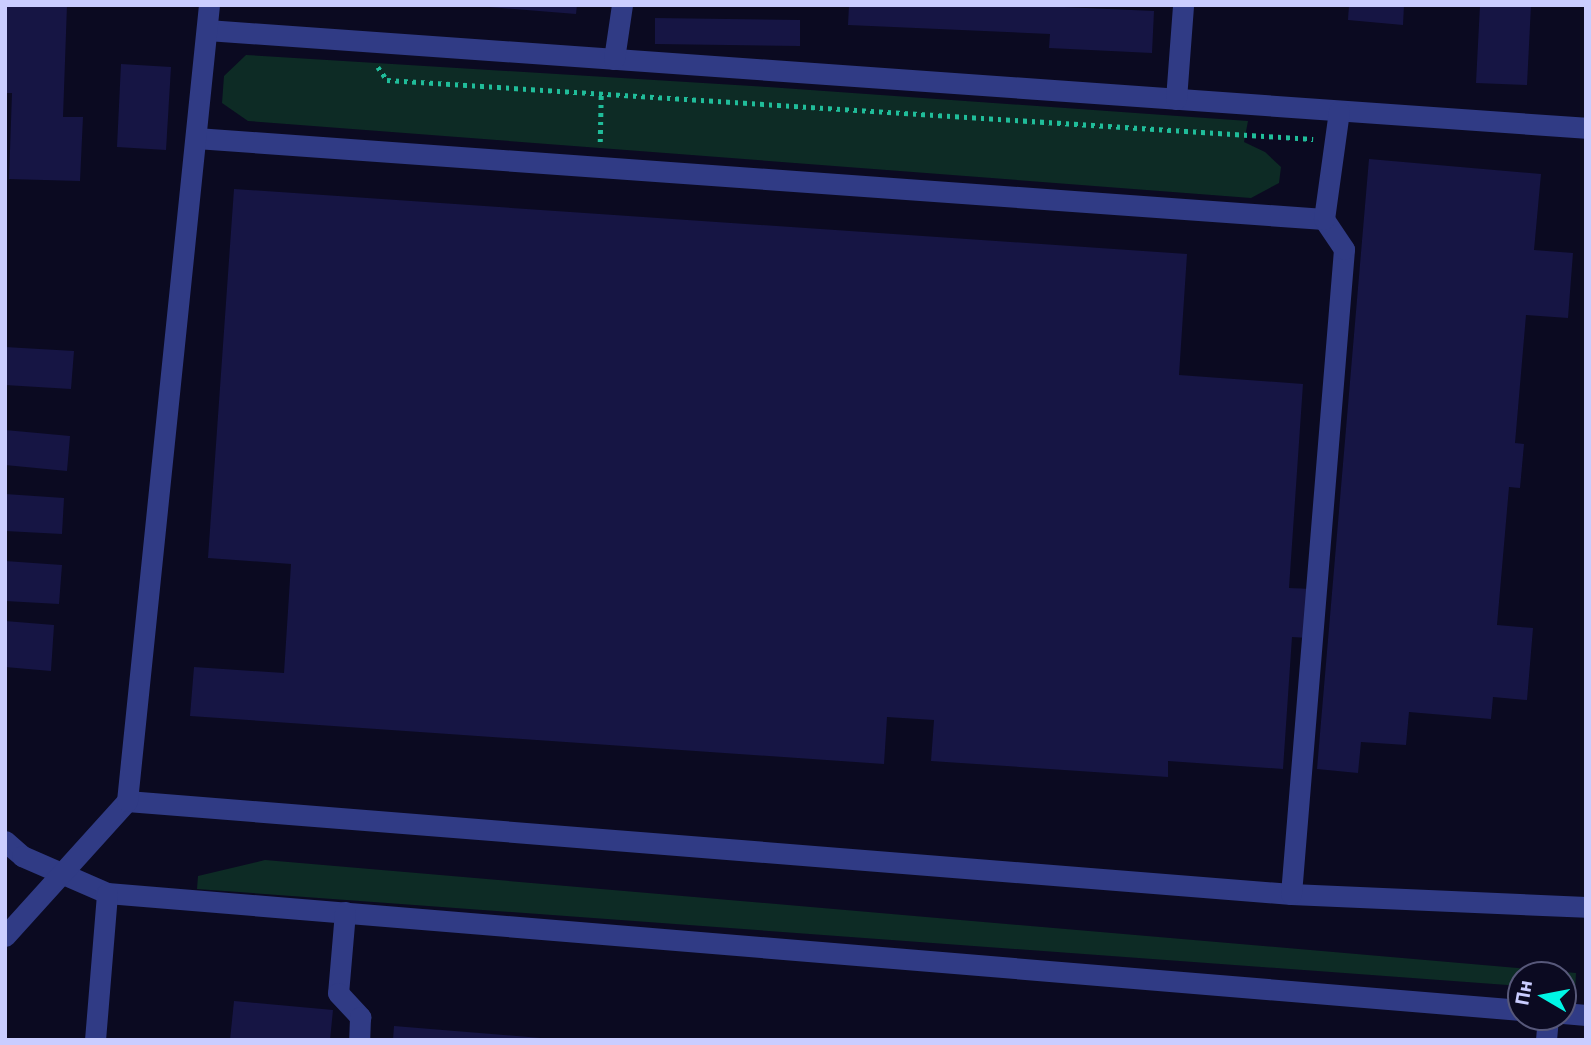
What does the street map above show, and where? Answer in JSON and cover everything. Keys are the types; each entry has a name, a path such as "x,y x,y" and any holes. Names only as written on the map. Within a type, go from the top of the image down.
{"lane":[{"path":"5,936 127,801 209,5"},
{"path":"614,59 622,5"},
{"path":"1176,99 1183,5"},
{"path":"207,30 1586,128"},
{"path":"1291,894 1344,249 1324,219 1339,111"},
{"path":"196,138 1324,219"},
{"path":"127,801 1291,894 1586,907"},
{"path":"5,841 22,856 107,892 1507,1009"},
{"path":"96,1040 107,892"},
{"path":"345,912 338,993 360,1017 359,1040"}],"path":[{"path":"359,41 387,80 1335,140"},
{"path":"600,167 601,94"}],"green space":[{"path":"246,55 768,87 1248,121 1244,142 1265,152 1281,167 1279,183 1251,198 248,121 222,103 224,76"},
{"path":"265,860 1507,967 1507,985 197,889 198,876"}],"building":[{"path":"5,5 67,5 63,117 83,117 80,181 9,179 12,93 5,93"},
{"path":"465,5 577,5 576,14"},
{"path":"849,5 1019,5 1154,11 1152,53 1049,48 1050,34 848,25"},
{"path":"1349,5 1404,5 1403,25 1348,20"},
{"path":"1480,5 1531,5 1527,85 1476,83"},
{"path":"655,18 800,20 800,46 655,44"},
{"path":"121,64 171,67 166,150 117,147"},
{"path":"1369,159 1541,174 1534,250 1573,253 1568,318 1526,315 1515,443 1524,444 1520,488 1509,487 1497,625 1533,628 1527,700 1493,697 1491,719 1409,712 1406,745 1361,742 1358,773 1317,769"},
{"path":"234,189 1187,254 1179,375 1303,384 1289,588 1312,589 1309,638 1292,637 1283,769 1168,761 1168,777 931,761 934,720 887,717 884,764 190,716 194,667 284,673 291,564 208,558"},
{"path":"5,347 74,351 71,389 5,385"},
{"path":"5,430 70,436 67,471 5,465"},
{"path":"5,494 64,498 62,534 5,531"},
{"path":"5,561 62,565 59,604 5,601"},
{"path":"5,621 54,625 51,671 5,667"},
{"path":"234,1001 333,1010 330,1040 230,1040"},
{"path":"394,1026 541,1038 541,1040 393,1040"}]}
